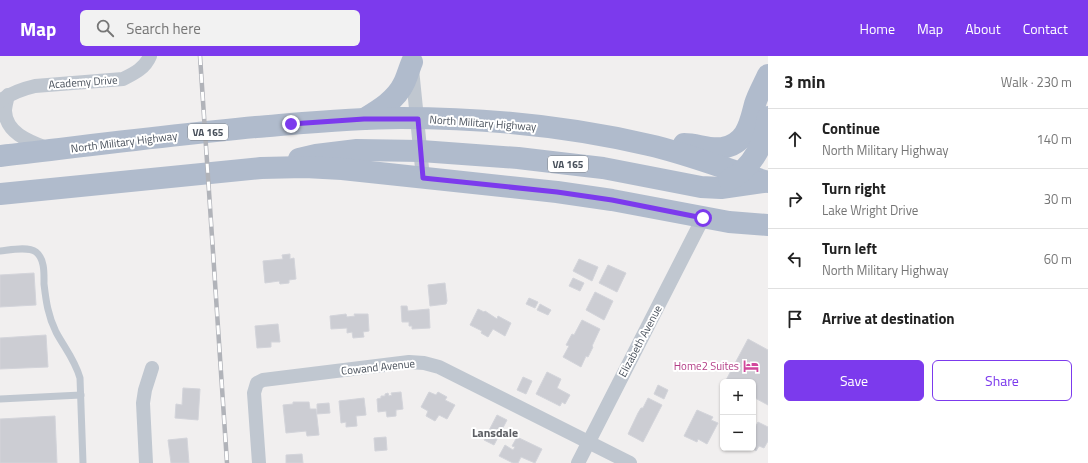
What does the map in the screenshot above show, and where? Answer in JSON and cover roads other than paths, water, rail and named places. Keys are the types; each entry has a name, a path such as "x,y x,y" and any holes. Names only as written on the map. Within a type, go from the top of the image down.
{"main road":[{"path":"364,119 383,107 396,96 404,84 412,59"},
{"path":"651,145 694,144 722,148 735,143 741,138 750,124 755,103 768,75"},
{"path":"713,188 754,163 763,139 768,117"},
{"name":"North Military Highway","path":"0,156 212,131 364,119 418,119 514,123 581,132 651,145 707,162 754,163 767,182"},
{"name":"VA 165","path":"0,194 261,168 316,155 357,150 421,150 518,158 603,168 694,186 713,188 767,182"},
{"path":"261,168 305,167 342,169 557,192 612,200 703,218 768,225"},
{"path":"730,222 768,232"}],"street":[{"name":"Academy Drive","path":"52,150 37,144 14,131 8,124 4,98 21,89 35,86 123,79 136,73 143,67 150,56"},
{"path":"412,59 423,178"},
{"name":"Elizabeth Avenue","path":"578,463 703,218"},
{"name":"Cowand Avenue","path":"259,463 254,393 257,383 263,380 409,362 424,363 439,367 630,463"},
{"path":"146,463 143,403 145,390 152,368"}],"lane":[{"path":"0,251 30,249 41,257 46,304 50,319 77,367 80,378 83,463"},
{"path":"0,400 81,395"}],"railway":[{"path":"200,56 227,463"}],"place":[{"name":"Home2 Suites","path":"751,366"}],"district":[{"name":"Lansdale","path":"495,433"}]}
